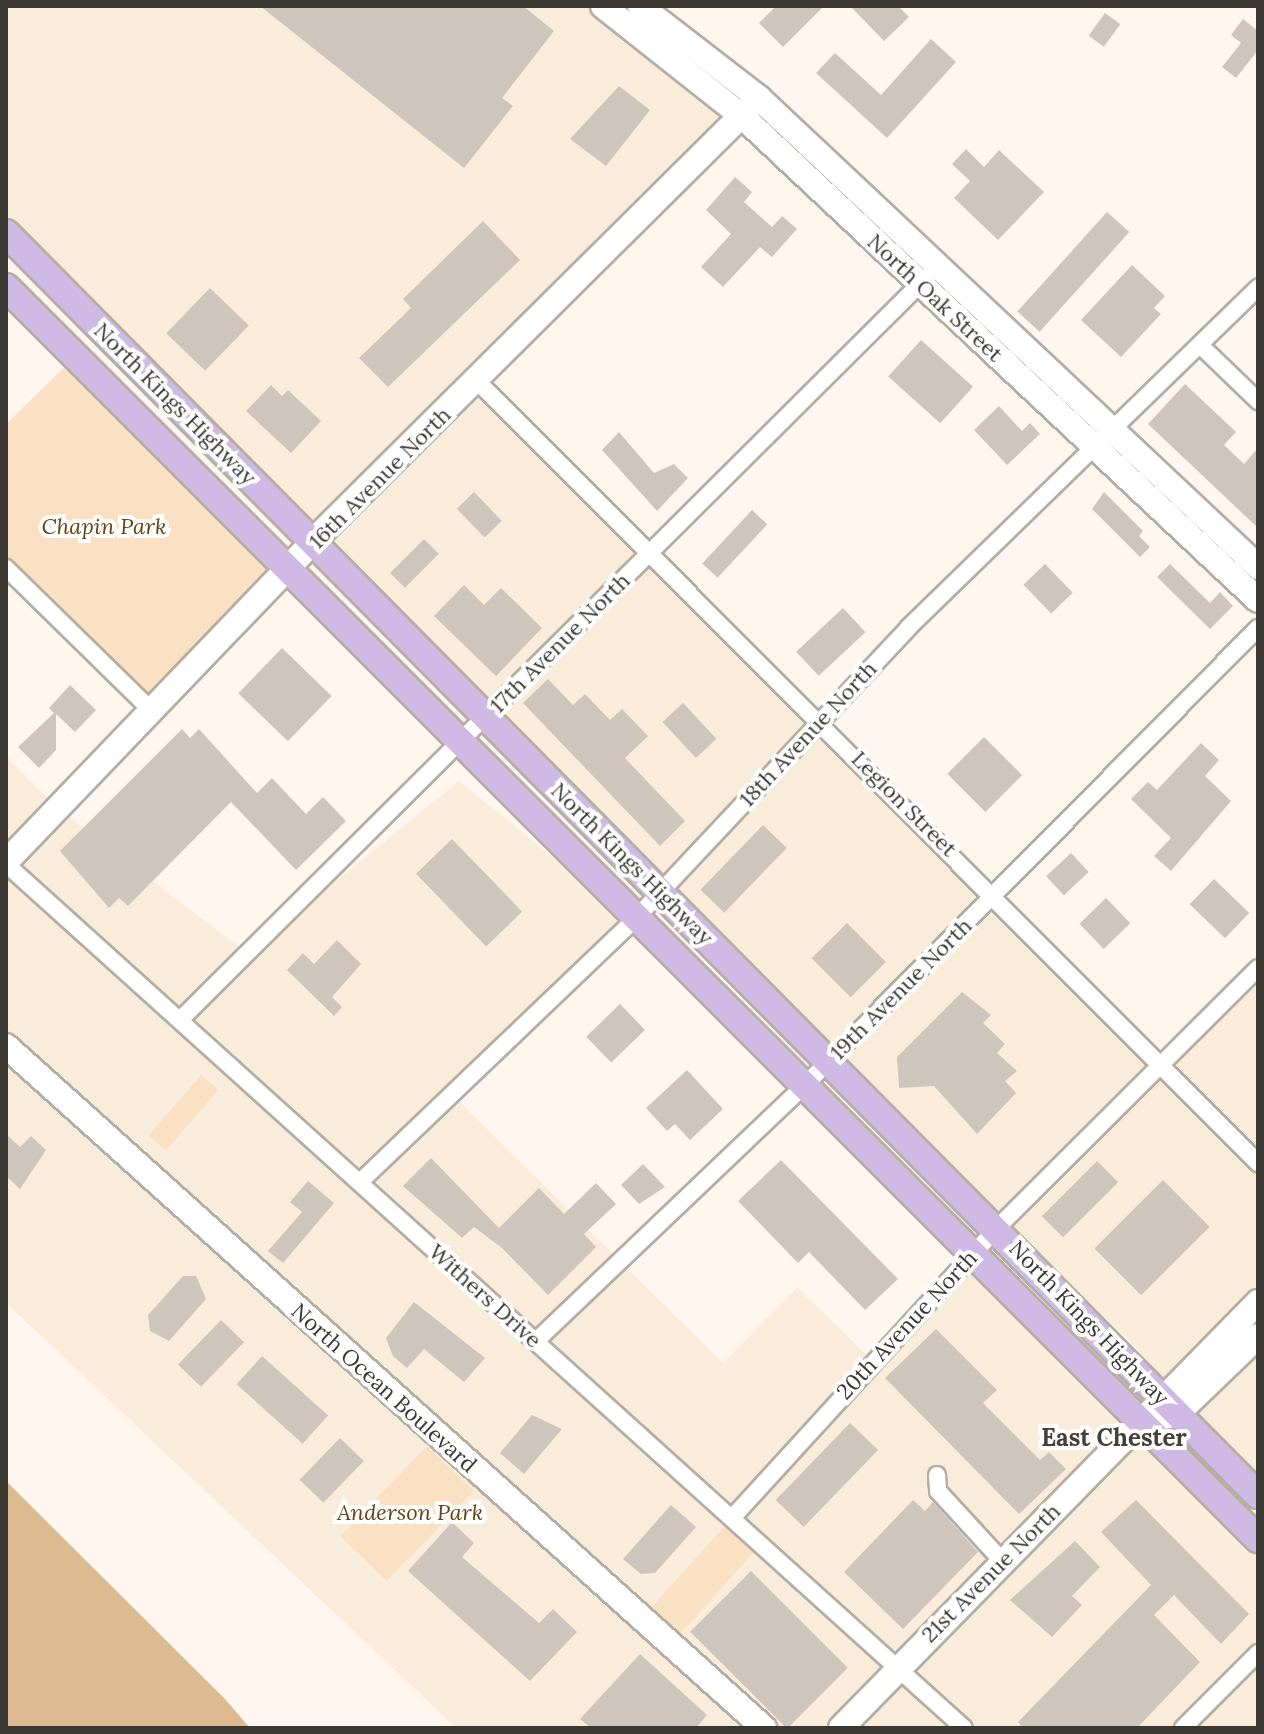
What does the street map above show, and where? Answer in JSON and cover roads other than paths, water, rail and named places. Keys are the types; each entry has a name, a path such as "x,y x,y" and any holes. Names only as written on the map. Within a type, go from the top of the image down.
{"main road":[{"name":"North Oak Street","path":"603,6 742,116 928,276 1103,438 1258,567"},
{"name":"North Oak Street","path":"640,6 759,98 928,276"},
{"name":"16th Avenue North","path":"6,863 312,543 478,382 759,98"},
{"name":"North Kings Highway","path":"6,233 485,718 997,1228 1258,1495"},
{"name":"North Kings Highway","path":"6,287 288,571 466,740 972,1256 1145,1422 1258,1539"},
{"name":"North Oak Street","path":"1103,438 1258,600"},
{"name":"North Ocean Boulevard","path":"6,1046 764,1728"},
{"name":"21st Avenue North","path":"1169,1406 1258,1302"},
{"name":"21st Avenue North","path":"841,1728 898,1667 1145,1422 1258,1336"}],"street":[{"name":"17th Avenue North","path":"182,1018 466,740 650,551 928,276"},
{"name":"18th Avenue North","path":"360,1182 638,916 658,891 821,721 1103,438 1258,288"},
{"path":"1200,345 1258,401"},
{"name":"Legion Street","path":"478,382 821,721 1258,1163"},
{"path":"6,568 153,712"},
{"name":"19th Avenue North","path":"536,1341 804,1086 995,897 1258,628"},
{"name":"Withers Drive","path":"6,863 182,1018 964,1728"},
{"name":"20th Avenue North","path":"732,1518 997,1228 1258,968"},
{"path":"937,1475 938,1491 1003,1562"},
{"path":"1183,1728 1258,1653"}],"district":[{"name":"East Chester","path":"1114,1438"}],"park label":[{"name":"Chapin Park","path":"104,527"},
{"name":"Anderson Park","path":"410,1513"}]}
